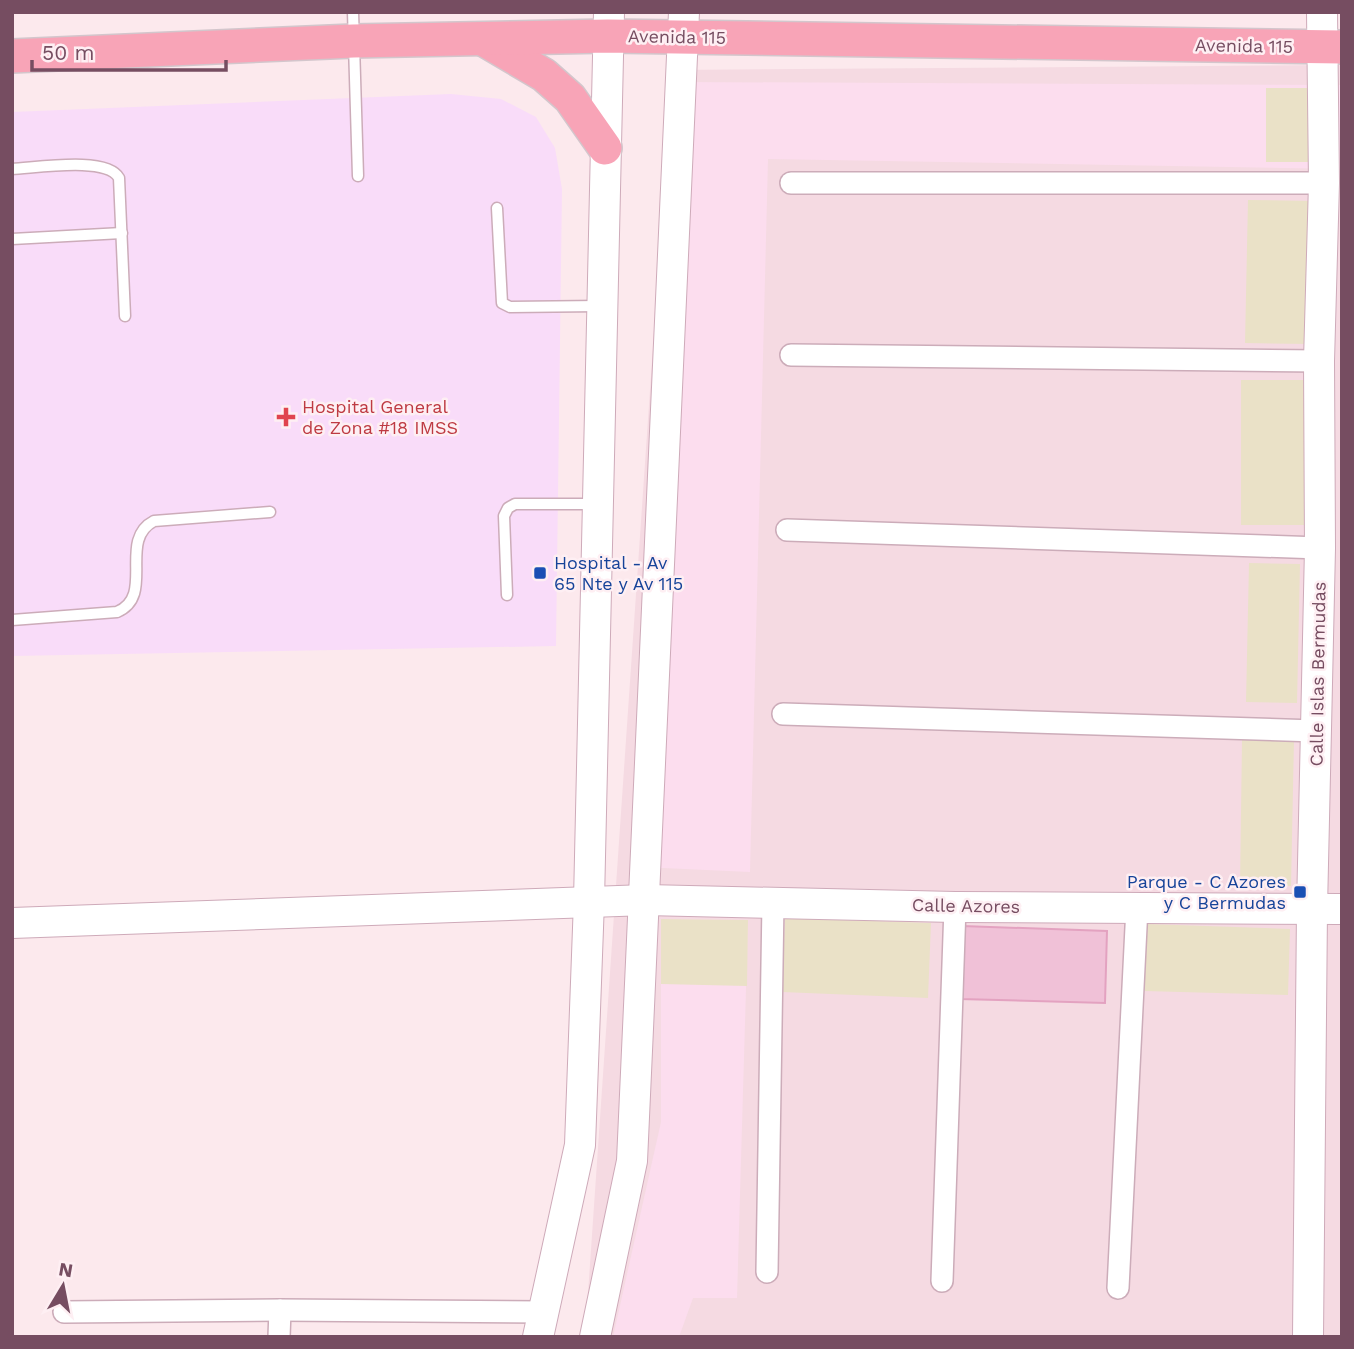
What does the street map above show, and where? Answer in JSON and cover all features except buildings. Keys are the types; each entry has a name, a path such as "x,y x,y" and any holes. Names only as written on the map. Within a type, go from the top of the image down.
{"main road":[{"name":"Avenida 115","path":"12,56 353,27 483,39 609,24 683,24 1332,47"},
{"path":"483,39 544,75 561,90 606,148"}],"street":[{"name":"Calle Islas Bermudas","path":"1308,1337 1312,909 1320,548 1319,361 1324,183 1332,47 1322,12"},
{"path":"64,1312 280,1310 540,1324 580,1145 589,901 609,24"},
{"path":"595,1337 632,1161 646,900 683,24"},
{"path":"791,183 1324,183"},
{"path":"791,355 1319,361"},
{"path":"787,530 1320,548"},
{"path":"783,714 1316,731"},
{"name":"Calle Azores","path":"12,923 646,900 955,907 1342,909"},
{"path":"767,1272 773,903"},
{"path":"942,1282 955,907"},
{"path":"1118,1288 1137,907"},
{"path":"279,1337 280,1310"}],"lane":[{"path":"353,27 359,176"},
{"path":"12,169 99,165 110,168 119,178 125,316"},
{"path":"497,208 502,303 510,307 602,306"},
{"path":"12,239 122,233"},
{"path":"507,595 504,516 508,508 515,504 598,504"},
{"path":"12,620 117,612 128,608 136,594 139,537 144,526 154,521 270,512"}],"shaded area":[{"path":"1342,65 1342,1337 585,1337 672,70"},
{"path":"680,82 1342,85 1342,169 768,159 750,872 641,867"},
{"path":"1266,88 1314,88 1315,162 1266,162"},
{"name":"Hospital General de Zona #18 IMSS","path":"451,94 501,99 536,117 555,148 562,189 556,646 12,656 12,112"},
{"path":"1248,200 1313,201 1310,344 1245,343"},
{"path":"1241,380 1306,380 1305,525 1241,525"},
{"path":"1249,563 1300,564 1297,703 1246,702"},
{"path":"1242,739 1294,740 1291,886 1240,887"},
{"path":"785,918 931,923 928,998 782,992"},
{"path":"661,919 748,920 737,1298 693,1298 679,1337 613,1337 661,1122"},
{"path":"661,919 748,920 747,986 661,984"},
{"path":"1147,924 1290,929 1288,995 1144,991"}],"place":[{"name":"Hospital General de Zona #18 IMSS","path":"286,417"},
{"name":"Hospital - Av 65 Nte y Av 115","path":"540,573"},
{"name":"Parque - C Azores y C Bermudas","path":"1300,892"}]}
